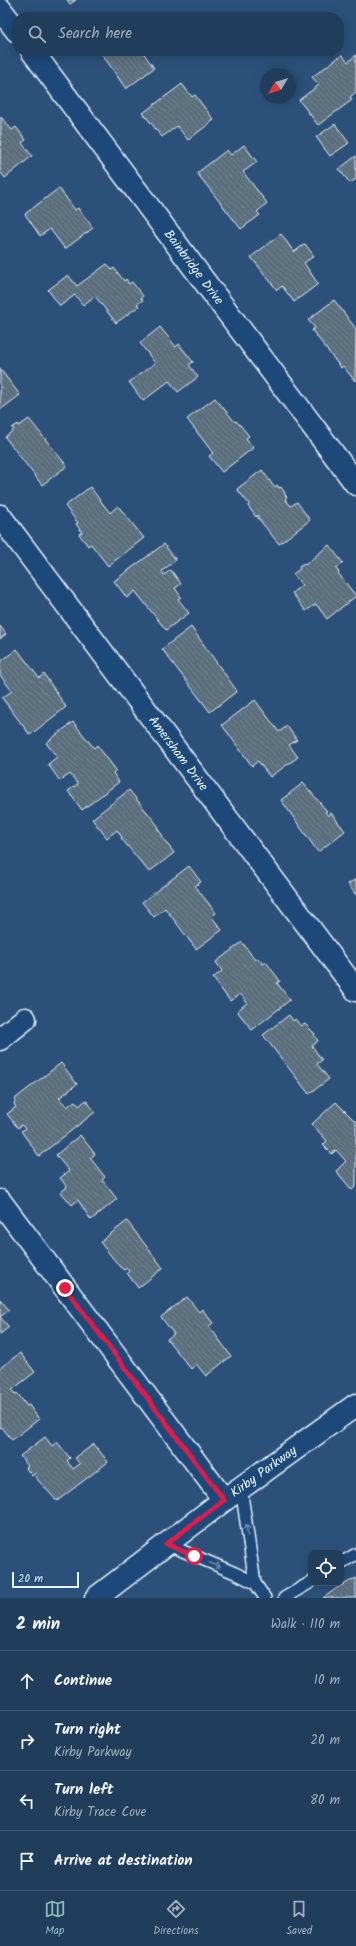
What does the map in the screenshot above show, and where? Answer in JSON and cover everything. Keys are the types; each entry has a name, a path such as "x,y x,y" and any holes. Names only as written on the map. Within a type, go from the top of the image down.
{"street":[{"path":"0,9 12,25"},
{"name":"Bainbridge Drive","path":"36,56 356,484"},
{"name":"Amersham Drive","path":"0,516 356,990"},
{"path":"0,1039 25,1019"},
{"path":"0,1201 224,1500"},
{"name":"Kirby Parkway","path":"96,1598 224,1500 356,1405"}],"lane":[{"path":"242,1488 255,1583 265,1598"},
{"path":"166,1544 255,1583"},
{"path":"344,1562 356,1554"},
{"path":"284,1598 308,1584"}],"building":[{"path":"67,0 76,0 70,4"},
{"path":"356,55 356,92 350,97 352,100 318,125 299,100 319,85 312,77 341,56 343,56 348,62"},
{"path":"103,56 146,56 154,68 126,89"},
{"path":"182,84 192,97 195,95 214,120 188,140 177,126 162,137 143,113"},
{"path":"1,117 12,130 16,127 26,140 22,143 32,156 5,178 0,171"},
{"path":"335,124 349,143 330,156 316,137"},
{"path":"244,145 257,162 243,172 267,203 257,212 260,215 241,229 197,173 227,150 231,155"},
{"path":"356,156 356,179 350,183 339,169"},
{"path":"59,188 75,210 78,208 93,228 65,249 50,229 40,236 25,214"},
{"path":"281,234 294,252 305,244 314,256 304,263 318,284 294,302 282,286 277,290 251,257"},
{"path":"107,264 112,270 114,268 124,281 126,279 129,284 132,282 143,296 141,298 143,300 137,304 139,306 116,323 95,296 83,305 75,295 60,306 48,290 68,275 77,286"},
{"path":"334,300 356,329 355,381 343,366 341,368 312,330 315,328 308,320"},
{"path":"160,327 176,347 179,344 193,362 189,365 198,377 178,392 169,381 143,401 129,382 155,363 140,343"},
{"path":"0,369 20,395 0,410"},
{"path":"215,398 249,436 246,438 253,448 222,472 209,456 213,453 187,419"},
{"path":"29,419 67,466 42,485 5,437 14,430 12,428 18,424 19,426"},
{"path":"262,470 274,487 277,485 279,488 281,487 287,497 285,499 291,506 297,502 310,520 279,544 258,518 258,515 256,517 248,506 249,504 237,489"},
{"path":"90,487 110,513 118,506 144,538 108,566 91,544 88,546 79,534 82,532 76,524 78,523 65,506"},
{"path":"164,544 176,560 162,571 164,575 171,570 181,584 175,588 181,597 178,599 189,613 166,630 135,591 127,598 114,581"},
{"path":"329,545 343,563 336,569 339,572 338,573 356,596 327,619 316,604 306,611 292,593 302,585 293,574 300,569 299,567 304,564 305,565"},
{"path":"0,626 6,634 0,639"},
{"path":"191,627 237,691 210,712 162,649"},
{"path":"17,649 39,678 44,674 66,707 30,735 2,698 12,691 0,675 0,662"},
{"path":"255,700 279,732 287,726 297,740 289,745 298,757 270,777 258,761 252,766 222,725"},
{"path":"73,722 94,748 97,745 116,770 113,773 119,782 82,810 68,791 78,784 70,774 60,781 48,764 57,757 46,743"},
{"path":"303,783 327,811 325,812 328,816 331,813 345,831 318,852 281,800"},
{"path":"129,790 159,827 157,828 163,836 162,837 174,853 149,872 121,838 122,837 117,830 107,838 92,819"},
{"path":"189,866 201,882 195,886 216,913 212,917 222,930 196,949 165,908 154,917 142,902"},
{"path":"356,879 356,895 348,884"},
{"path":"242,942 255,960 258,958 263,964 266,962 280,981 277,983 290,1000 252,1030 237,1011 247,1003 244,998 240,994 230,1001 213,978 222,971 216,962"},
{"path":"289,1015 293,1021 295,1019 301,1026 305,1024 315,1034 314,1035 318,1041 312,1046 322,1060 317,1064 329,1079 309,1094 263,1035"},
{"path":"61,1063 77,1084 59,1098 67,1107 75,1101 79,1106 86,1100 95,1112 39,1156 21,1131 25,1129 22,1125 18,1128 7,1114 16,1107 14,1104 16,1098"},
{"path":"336,1102 356,1122 356,1186 352,1190 336,1171 346,1161 336,1150 332,1154 323,1145 327,1141 312,1124"},
{"path":"80,1135 95,1154 90,1158 105,1177 102,1180 117,1199 91,1220 78,1200 72,1205 61,1192 67,1187 60,1178 69,1171 56,1155"},
{"path":"127,1221 163,1268 138,1288 127,1273 129,1271 127,1268 124,1270 120,1267 100,1242"},
{"path":"187,1297 199,1312 202,1309 213,1323 209,1326 231,1356 206,1376 196,1364 191,1369 167,1339 174,1334 161,1317"},
{"path":"0,1299 9,1310 0,1317"},
{"path":"0,1317 9,1327 0,1334"},
{"path":"20,1353 35,1372 12,1390 15,1394 17,1393 27,1406 29,1405 39,1419 12,1440 2,1427 0,1428 0,1368"},
{"path":"45,1437 52,1446 57,1442 70,1458 67,1461 73,1469 80,1464 75,1458 94,1444 108,1462 57,1501 35,1477 37,1476 36,1473 32,1476 26,1468 28,1466 20,1456"},
{"path":"356,1578 356,1598 323,1598 337,1588 344,1586 344,1584"}],"route":[{"path":"65,1288 224,1500 166,1544 194,1556"}]}
